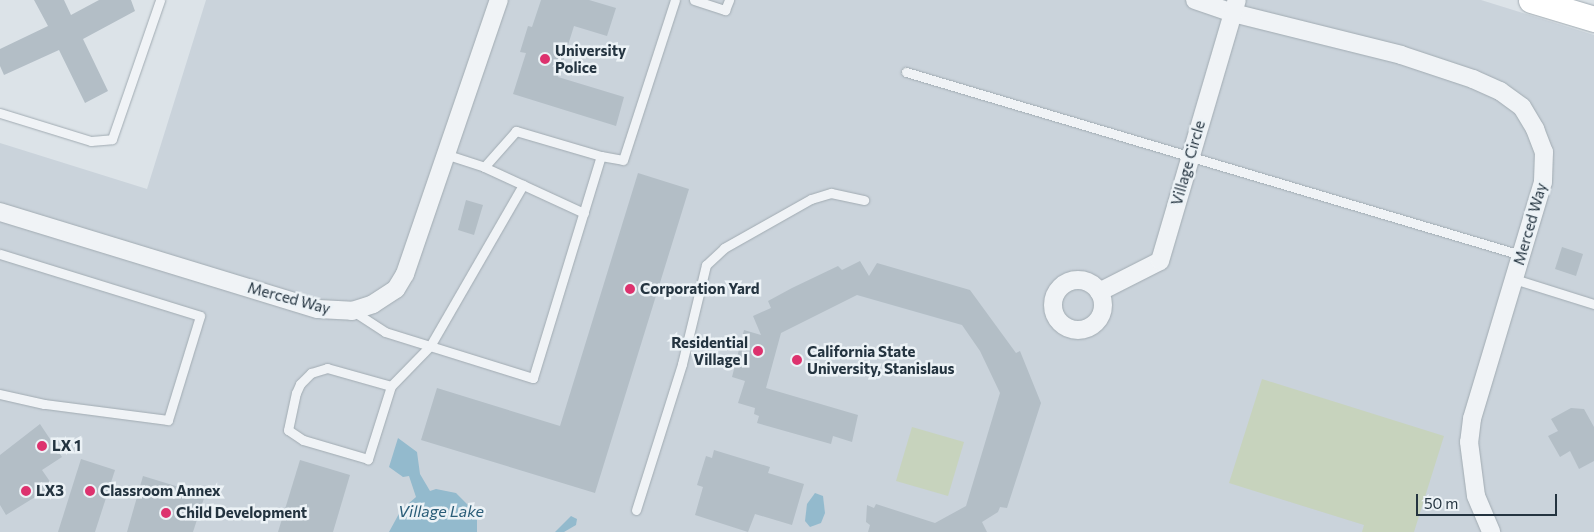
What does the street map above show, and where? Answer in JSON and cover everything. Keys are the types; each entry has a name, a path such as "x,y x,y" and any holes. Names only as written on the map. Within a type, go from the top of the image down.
{"street":[{"name":"Merced Way","path":"0,212 318,309 352,311 387,297 405,274 448,155 499,0"},
{"name":"Merced Way","path":"1195,0 1235,7 1401,54 1473,79 1500,91 1522,107 1535,129 1544,166 1543,182 1472,419 1469,442 1476,496 1491,532"},
{"path":"1531,0 1594,19"},
{"name":"Village Circle","path":"1099,292 1160,261 1235,7"}],"lane":[{"path":"0,113 91,142 112,139 160,0"},
{"path":"484,167 516,131 601,156 623,160 675,0"},
{"path":"694,0 725,10 729,0"},
{"path":"906,72 1521,255"},
{"path":"448,155 484,167 584,213"},
{"path":"352,311 385,332 533,378 601,156"},
{"path":"391,386 327,368 311,373 300,384 288,430 304,440 368,459 391,386 430,346 523,185"},
{"path":"636,510 682,364 706,264 724,248 811,199 831,193 864,200"},
{"path":"0,254 200,316 168,420 44,404 0,394"},
{"path":"1514,279 1594,304"}],"shaded area":[{"name":"California State University, Stanislaus","path":"206,0 1481,0 1594,35 1594,532 0,532 0,143 147,189"}],"green space":[{"path":"1262,379 1444,436 1414,532 1362,532 1364,525 1229,483"},
{"path":"912,427 964,442 948,496 896,481"}],"water":[{"name":"Village Lake","path":"398,438 417,452 420,474 430,491 436,489 456,493 468,505 477,520 477,532 389,532 401,510 416,497 409,476 403,477 389,467"},
{"path":"815,493 823,496 825,513 821,523 810,527 805,521 807,504"},
{"path":"571,516 577,519 576,525 564,532 555,532"}],"building":[{"path":"34,0 64,0 71,15 99,0 131,0 135,11 83,39 108,91 85,103 59,50 4,75 0,66 0,49 48,26"},
{"name":"University Police","path":"541,0 589,0 616,8 607,36 574,26 558,77 624,97 616,126 513,94 526,53 520,52 528,26 532,27"},
{"name":"Corporation Yard","path":"638,173 689,189 595,493 421,440 437,388 560,426"},
{"path":"466,200 483,205 474,235 458,230"},
{"path":"1562,247 1583,254 1576,276 1555,269"},
{"path":"860,261 869,276 877,263 970,290 1016,353 1020,351 1041,403 1007,508 1000,507 998,512 982,522 987,532 868,532 870,525 866,522 867,505 874,508 876,504 935,523 966,506 1000,393 980,351 962,325 857,295 781,333 766,388 858,415 852,442 833,436 831,444 757,423 759,416 754,414 755,408 738,403 745,381 732,377 744,330 761,335 753,316 771,308 768,301 792,288 838,266 842,270"},
{"path":"1571,408 1584,409 1594,427 1594,461 1579,469 1570,451 1560,457 1548,436 1558,431 1551,419"},
{"path":"40,424 62,457 42,470 53,486 6,515 0,505 0,455"},
{"path":"714,450 770,467 768,473 804,484 792,525 755,514 748,532 695,515 703,487 697,485 706,456 712,458"},
{"name":"Classroom Annex","path":"81,459 115,470 95,532 58,532"},
{"path":"300,460 350,475 333,532 278,532"},
{"name":"Child Development","path":"143,476 205,495 193,532 127,532"}],"place":[{"name":"University Police","path":"545,59"},
{"name":"Corporation Yard","path":"630,289"},
{"name":"Residential Village I","path":"758,351"},
{"name":"California State University, Stanislaus","path":"797,360"},
{"name":"LX 1","path":"42,446"},
{"name":"LX3","path":"26,491"},
{"name":"Classroom Annex","path":"90,491"},
{"name":"Child Development","path":"166,513"}]}
